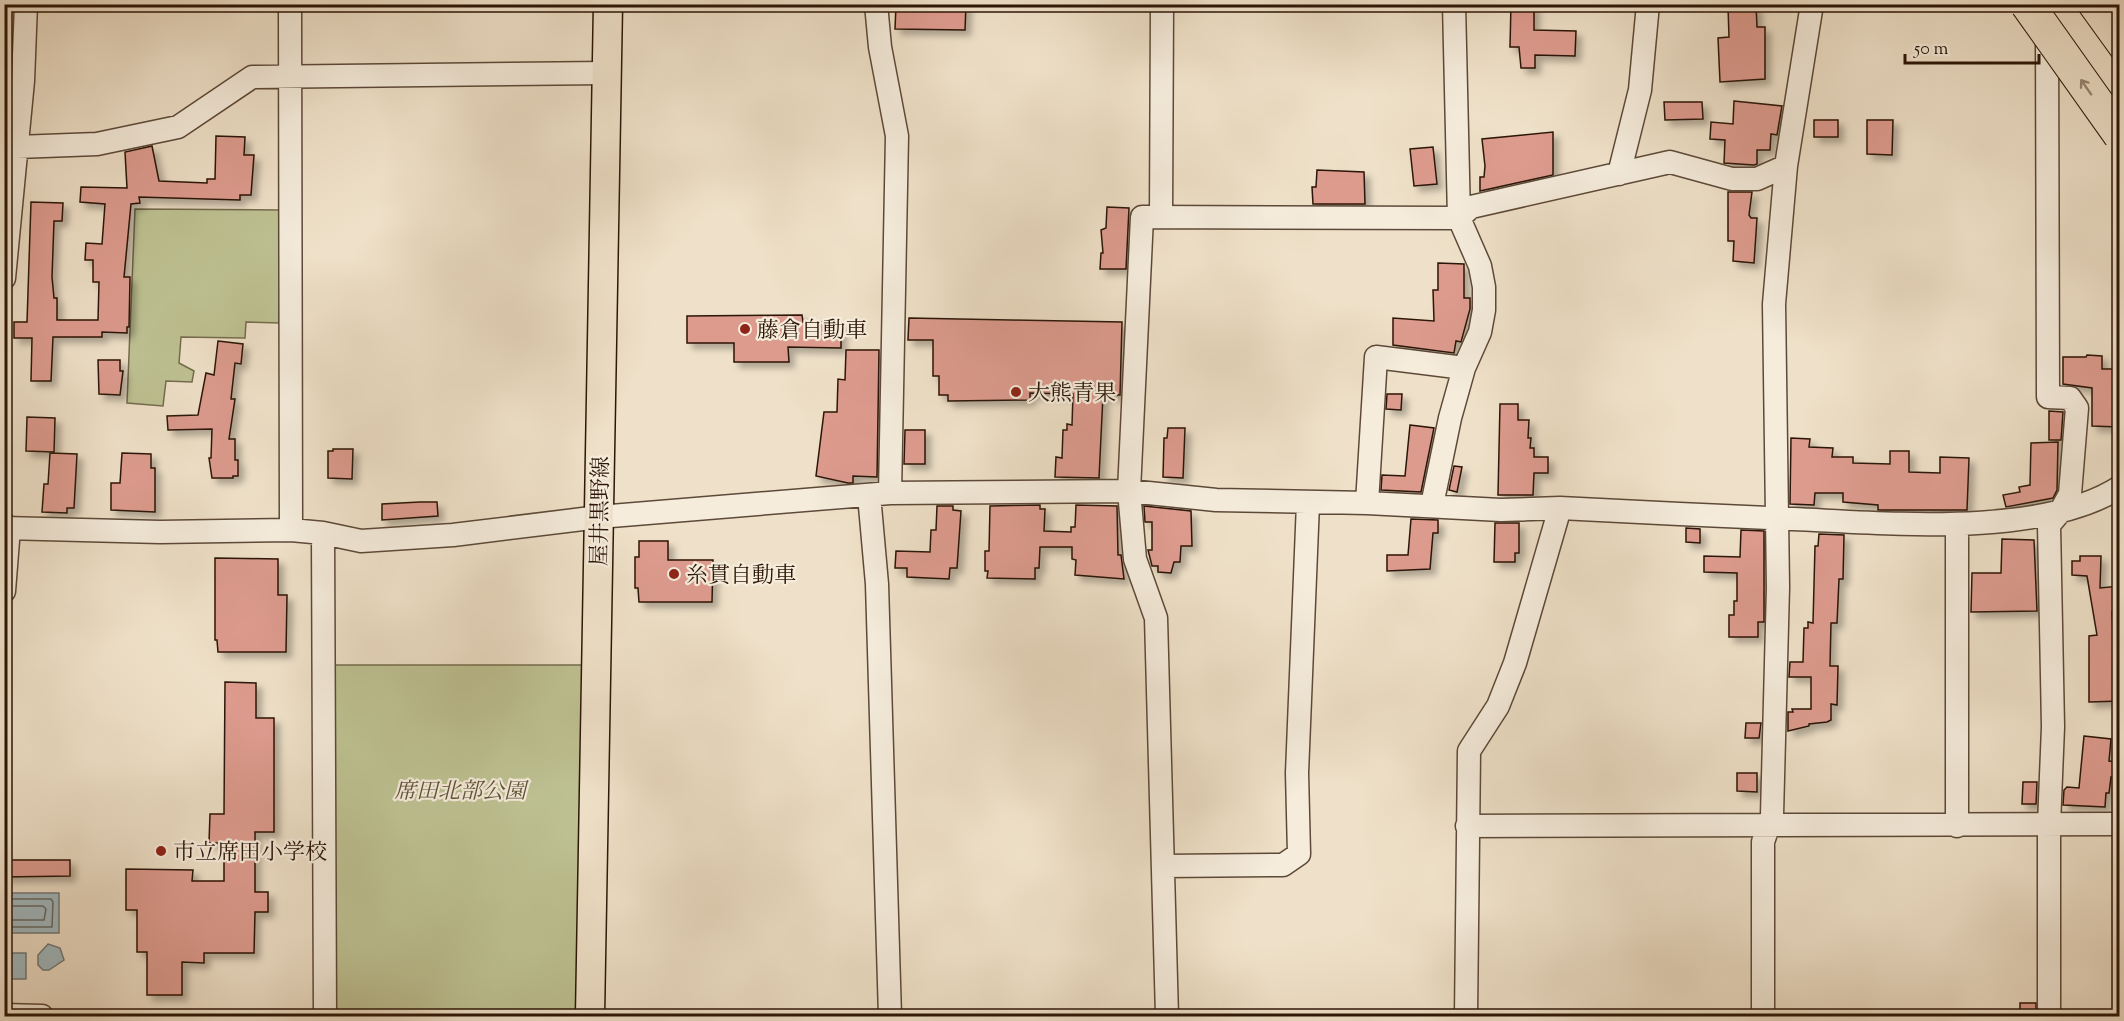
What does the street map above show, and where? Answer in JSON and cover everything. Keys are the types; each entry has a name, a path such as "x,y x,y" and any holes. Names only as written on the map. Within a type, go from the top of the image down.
{"highway":[{"path":"2039,9 2120,97"},
{"path":"2039,9 2120,135"}],"main road":[{"name":"屋井黒野線","path":"590,1017 608,4"}],"street":[{"path":"4,278 17,147 26,4"},
{"path":"290,4 291,530"},
{"path":"876,4 880,47 897,136 879,494 877,584 890,1017"},
{"path":"1161,217 1162,4"},
{"path":"1432,505 1450,418 1464,368 1480,333 1484,310 1484,287 1480,266 1459,218 1454,4"},
{"path":"1619,174 1640,90 1648,4"},
{"path":"1763,1017 1763,842 1772,814 1778,587 1774,304 1786,166 1812,4"},
{"path":"2039,9 2047,24 2045,106 2048,397 2070,398 2077,408 2070,494 2060,512 2049,525 2053,727 2049,825 2049,1017"},
{"path":"17,147 97,144 178,128 252,77 606,73"},
{"path":"1167,1017 1156,618 1135,559 1129,491 1142,217 1459,218 1471,207 1670,162 1732,179 1757,179 1786,166"},
{"path":"1367,503 1376,357 1464,368"},
{"path":"4,591 6,527 133,531 291,530 323,533 361,542 453,535 599,517 879,494 1129,491 1216,500 1432,505 1501,510 1560,508 1776,519 1957,524 2060,512 2101,499 2120,487"},
{"path":"1163,866 1283,865 1299,854 1297,773 1308,503"},
{"path":"1466,1017 1469,751 1498,706 1515,663 1560,508"},
{"path":"1957,524 1957,826"},
{"path":"323,533 324,1017"},
{"path":"1467,826 2120,824"},
{"path":"4,1015 42,1017"}],"green space":[{"path":"135,209 280,210 279,323 246,322 245,338 181,337 179,363 194,371 192,382 166,381 163,406 127,403"},
{"name":"席田北部公園","path":"334,665 588,665 582,1016 336,1016"}],"water":[{"path":"5,893 59,893 59,933 5,933"},
{"path":"48,944 60,948 64,960 49,970 43,970 38,965 38,955"},
{"path":"5,953 26,953 26,979 5,979"}],"building":[{"path":"966,4 965,30 895,29 896,5"},
{"path":"1511,4 1534,4 1534,30 1576,31 1575,56 1535,55 1535,68 1521,68 1519,47 1510,47"},
{"path":"1756,5 1757,27 1765,27 1765,79 1720,82 1718,38 1729,37 1728,6"},
{"path":"1734,101 1782,106 1777,135 1771,134 1770,150 1757,150 1757,164 1724,163 1725,140 1710,139 1711,122 1733,124"},
{"path":"1664,102 1702,102 1703,119 1665,120"},
{"path":"1814,120 1838,120 1838,137 1814,137"},
{"path":"1867,120 1893,120 1892,155 1867,154"},
{"path":"1553,132 1553,175 1480,191 1480,177 1484,177 1485,166 1482,139"},
{"path":"216,136 245,137 244,155 254,155 251,195 240,195 240,200 139,197 140,203 131,204 124,277 130,277 127,333 102,332 102,337 53,337 51,381 31,381 32,338 14,338 14,322 27,322 31,202 63,203 62,221 54,221 52,277 54,298 57,298 57,320 98,320 99,282 93,282 93,260 85,260 86,243 102,244 105,204 80,202 81,187 127,188 125,152 152,146 159,181 207,183 207,179 215,179"},
{"path":"1433,147 1437,184 1414,186 1410,149"},
{"path":"1317,170 1364,172 1365,204 1313,204 1312,187 1316,187"},
{"path":"1728,192 1752,192 1749,215 1751,218 1757,218 1754,263 1733,261 1734,241 1728,241"},
{"path":"1107,207 1129,208 1126,269 1100,269 1101,253 1103,253 1101,230 1106,228"},
{"path":"1438,263 1464,264 1464,298 1470,298 1470,309 1461,342 1456,341 1454,353 1393,345 1393,318 1434,321 1433,290 1438,290"},
{"name":"藤倉自動車","path":"802,315 803,322 841,322 841,348 788,347 789,362 734,362 734,343 687,343 687,316"},
{"path":"909,318 1122,322 1120,395 1103,395 1099,478 1055,477 1056,457 1062,458 1063,430 1067,430 1067,424 1072,425 1073,394 1030,393 1030,400 948,401 948,395 939,395 939,376 933,376 933,340 908,340"},
{"path":"218,341 243,344 241,364 235,363 231,399 235,399 229,439 235,439 235,460 238,460 238,476 233,476 233,478 212,478 209,458 211,458 212,429 168,430 167,416 198,415 206,373 214,375"},
{"path":"846,350 879,350 877,477 853,476 853,483 816,476 824,412 837,412 838,379 845,380"},
{"path":"2087,355 2102,356 2102,369 2118,369 2119,427 2092,426 2092,388 2063,384 2063,357 2086,357"},
{"path":"98,360 120,360 120,371 123,371 120,395 99,394"},
{"path":"1387,394 1402,394 1401,410 1386,409"},
{"path":"1500,404 1518,404 1518,420 1529,420 1528,438 1531,438 1530,448 1534,448 1534,457 1548,457 1548,473 1534,473 1533,495 1498,495"},
{"path":"2049,411 2063,412 2061,440 2049,440"},
{"path":"27,417 55,418 54,452 26,451"},
{"path":"1410,425 1434,428 1421,492 1381,490 1382,475 1405,476"},
{"path":"1168,428 1185,428 1183,478 1163,477 1164,438 1167,438"},
{"path":"905,430 925,430 925,464 904,464"},
{"path":"1791,438 1810,439 1809,447 1833,448 1832,457 1853,457 1853,463 1890,464 1890,451 1909,451 1909,472 1940,473 1940,457 1969,458 1967,510 1878,510 1878,505 1843,502 1843,493 1815,493 1814,505 1790,504"},
{"path":"2058,442 2057,490 2053,498 2006,507 2003,495 2020,492 2019,487 2030,485 2031,443"},
{"path":"333,449 353,449 352,479 328,478 328,451 333,451"},
{"path":"50,453 77,454 74,508 67,508 67,513 42,512 44,484 48,484"},
{"path":"122,453 151,454 151,468 155,468 155,512 111,510 111,483 120,483"},
{"path":"1454,466 1462,467 1457,492 1449,490"},
{"path":"437,502 438,516 382,520 382,504"},
{"path":"1040,505 1040,509 1045,509 1044,531 1071,532 1071,527 1075,527 1076,505 1117,506 1118,555 1121,555 1124,579 1075,575 1076,560 1072,559 1072,547 1040,547 1039,568 1035,568 1035,579 987,578 985,551 989,551 990,506"},
{"path":"937,506 953,506 953,510 961,511 957,568 950,568 949,579 907,577 907,568 895,568 896,551 930,552 931,530 936,530"},
{"path":"1144,506 1191,511 1192,546 1181,546 1180,562 1174,562 1171,573 1158,572 1158,566 1152,566 1148,550 1152,550 1152,522 1145,522"},
{"path":"1411,519 1438,520 1438,533 1433,533 1430,569 1387,571 1387,555 1408,555"},
{"path":"1495,523 1519,523 1519,553 1515,553 1515,562 1494,562"},
{"path":"1686,528 1700,529 1700,543 1686,542"},
{"path":"1741,530 1764,531 1764,622 1758,622 1758,637 1729,637 1729,615 1734,615 1734,601 1737,601 1737,573 1704,572 1704,556 1740,557"},
{"path":"1819,534 1844,535 1843,579 1839,579 1837,623 1831,623 1830,666 1838,666 1837,705 1831,704 1831,720 1788,731 1788,712 1793,712 1792,709 1811,709 1811,677 1789,677 1790,662 1803,662 1804,628 1808,628 1808,622 1813,623 1815,546 1818,546"},
{"path":"2002,539 2034,540 2037,611 1971,612 1972,573 2001,573"},
{"name":"糸貫自動車","path":"639,541 668,541 668,560 713,560 712,602 639,602 638,588 635,588 635,557 639,557"},
{"path":"2080,556 2101,556 2100,588 2120,586 2120,611 2112,612 2114,655 2120,655 2120,701 2089,702 2089,636 2097,635 2087,576 2072,575 2072,561 2080,561"},
{"path":"215,558 278,559 278,595 287,595 286,652 218,652 217,640 215,640"},
{"path":"225,682 256,683 256,718 274,718 274,832 255,832 255,892 268,892 268,912 255,912 254,953 204,953 204,963 182,962 182,995 147,995 147,952 137,952 137,910 126,910 126,869 193,870 192,881 224,881 224,843 209,843 210,814 224,814"},
{"path":"1746,723 1761,723 1759,738 1745,738"},
{"path":"2084,736 2111,739 2109,761 2117,762 2115,778 2111,777 2109,793 2106,793 2105,807 2063,805 2064,790 2067,787 2079,788"},
{"path":"1737,773 1757,773 1757,792 1737,791"},
{"path":"2023,782 2037,782 2036,804 2022,804"},
{"path":"4,860 70,860 70,876 4,877"},
{"path":"2020,1003 2036,1003 2036,1017 2020,1017"}],"place":[{"name":"藤倉自動車","path":"745,329"},
{"name":"大熊青果","path":"1016,392"},
{"name":"糸貫自動車","path":"674,574"},
{"name":"市立席田小学校","path":"161,851"}]}
